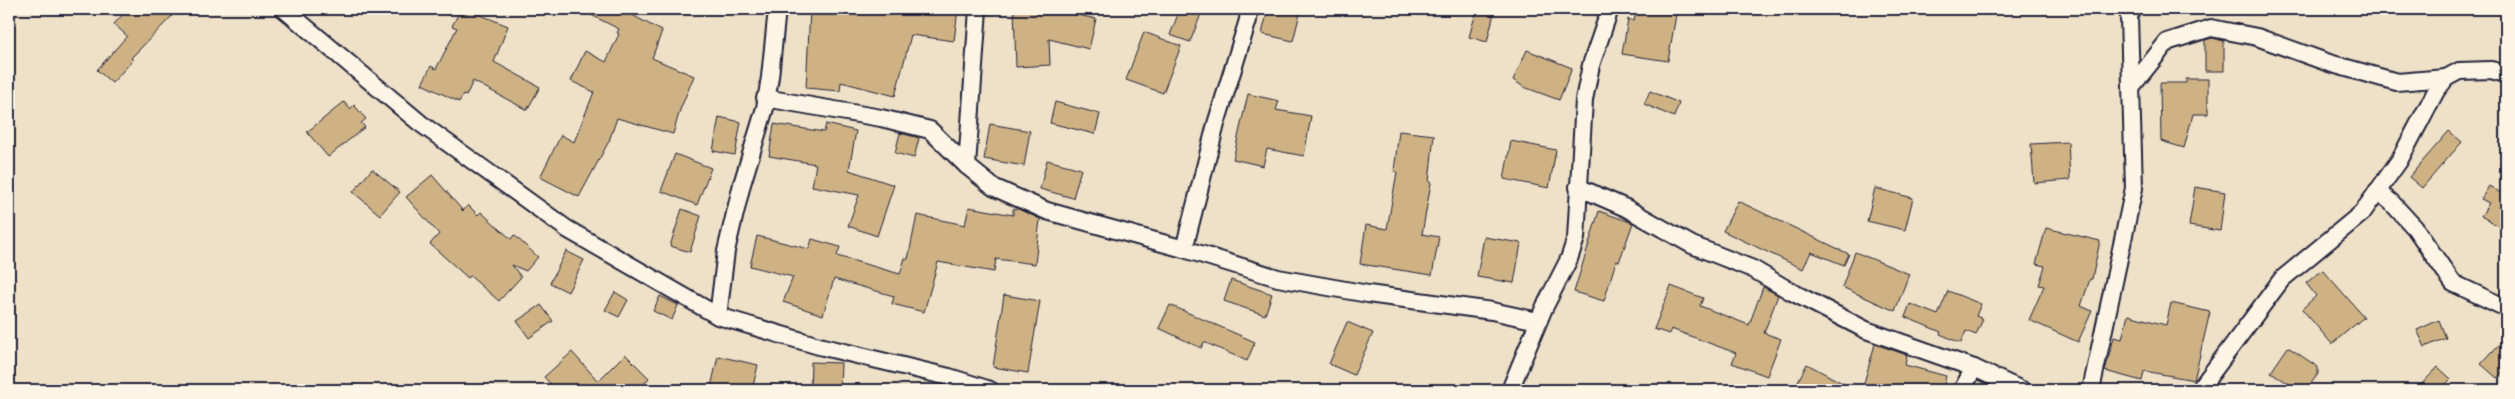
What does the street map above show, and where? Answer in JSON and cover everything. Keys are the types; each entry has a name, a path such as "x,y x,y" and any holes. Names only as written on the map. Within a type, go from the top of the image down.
{"street":[{"path":"284,9 420,123 567,229 718,316 819,346 949,377 990,390"},
{"path":"718,316 726,251 742,184 765,108 778,9"},
{"path":"967,166 978,9"},
{"path":"1184,249 1216,124 1248,20 1249,9"},
{"path":"1510,390 1538,321 1569,259 1576,238 1584,100 1590,65 1610,9"},
{"path":"2091,390 2134,188 2129,17 2132,9"},
{"path":"2132,86 2167,42 2211,28 2257,37 2328,63 2397,82 2446,78 2459,71 2491,70 2506,74"},
{"path":"2199,390 2282,279 2362,213 2398,161 2436,91 2446,78"},
{"path":"765,98 881,118 930,130 967,166 993,187 1047,212 1184,249 1278,278 1368,294 1492,311 1538,321"},
{"path":"1578,187 1626,208 1692,245 1753,269 1790,291 1866,330 1974,368 2022,390"},
{"path":"2377,191 2391,202 2415,228 2454,283 2506,308"},
{"path":"1962,390 1974,368"}],"building":[{"path":"128,9 165,9 172,16 131,58 133,60 112,83 97,70 127,36 114,24"},
{"path":"461,9 466,9 508,26 494,62 540,87 527,110 473,81 466,96 463,95 459,102 422,84 431,66 436,69 457,28 452,26"},
{"path":"579,9 621,9 662,31 652,58 694,76 680,110 673,134 617,118 609,141 579,197 540,177 561,135 574,142 594,92 571,81 585,51 606,62 619,34 617,33 619,29"},
{"path":"810,9 958,9 954,41 911,35 895,96 841,82 840,91 806,88"},
{"path":"1014,9 1051,9 1096,19 1089,49 1049,39 1050,65 1016,67"},
{"path":"1180,9 1203,9 1190,42 1170,35"},
{"path":"1268,9 1282,9 1300,13 1293,41 1262,34"},
{"path":"1477,9 1495,9 1487,42 1469,37"},
{"path":"1637,9 1677,9 1668,61 1622,54 1628,19 1634,21"},
{"path":"1144,32 1181,46 1163,93 1126,80"},
{"path":"2212,38 2224,41 2224,71 2205,71 2205,40"},
{"path":"1527,50 1572,68 1559,100 1524,87 1513,80"},
{"path":"2186,79 2208,79 2208,114 2193,114 2184,148 2161,141 2160,83 2186,83"},
{"path":"1650,91 1679,103 1674,117 1644,104"},
{"path":"1248,94 1279,101 1276,110 1311,116 1304,156 1267,149 1263,166 1233,159"},
{"path":"344,102 350,109 354,105 366,119 361,123 365,127 328,157 307,132"},
{"path":"1055,102 1100,114 1095,134 1050,123"},
{"path":"719,117 741,122 735,155 713,151"},
{"path":"774,124 824,132 826,124 856,131 849,170 894,185 877,236 848,226 859,195 812,186 816,164 769,156"},
{"path":"990,124 1030,131 1024,166 984,159"},
{"path":"1399,131 1434,135 1429,182 1431,183 1422,234 1439,237 1432,275 1360,264 1366,225 1387,229 1397,172 1394,171"},
{"path":"2449,131 2462,142 2422,188 2409,177"},
{"path":"900,133 919,138 914,158 895,153"},
{"path":"1511,141 1556,150 1549,188 1504,179"},
{"path":"2068,142 2070,180 2034,183 2031,144"},
{"path":"675,154 711,168 697,205 661,191"},
{"path":"1047,160 1081,169 1073,198 1040,189"},
{"path":"372,169 400,192 380,215 353,192"},
{"path":"432,175 463,211 468,205 478,215 481,212 511,239 514,235 538,257 526,271 512,265 521,277 499,301 470,276 468,278 430,244 439,234 406,197"},
{"path":"2489,186 2506,196 2506,231 2481,216 2489,203 2481,199"},
{"path":"2195,187 2225,192 2220,231 2189,226"},
{"path":"1875,188 1913,198 1905,230 1867,221"},
{"path":"1738,201 1849,254 1844,265 1811,252 1803,269 1723,231"},
{"path":"969,207 1013,215 1013,209 1018,209 1040,219 1035,264 996,259 994,272 938,262 924,312 892,304 894,296 834,279 823,315 783,302 793,277 750,266 757,236 809,249 812,239 840,247 837,256 900,274 905,258 908,259 917,215 965,225"},
{"path":"682,209 701,216 690,252 670,246"},
{"path":"1599,211 1633,223 1619,262 1616,261 1604,301 1574,292"},
{"path":"2046,228 2100,241 2092,279 2090,279 2081,306 2092,311 2078,342 2029,320 2044,286 2039,285 2045,266 2036,264"},
{"path":"1484,237 1521,243 1514,283 1477,277"},
{"path":"566,251 584,260 568,292 550,283"},
{"path":"1855,252 1909,274 1895,311 1842,287"},
{"path":"2323,270 2364,317 2332,344 2302,309 2316,296 2306,283"},
{"path":"1231,280 1272,294 1265,315 1224,301"},
{"path":"1671,286 1703,298 1700,306 1749,325 1763,287 1778,295 1764,333 1781,339 1767,376 1732,363 1736,353 1671,329 1669,334 1654,329"},
{"path":"1948,291 1981,304 1976,316 1983,319 1976,335 1966,331 1961,343 1940,334 1941,332 1905,317 1910,304 1938,315"},
{"path":"615,292 628,300 619,317 605,310"},
{"path":"1004,295 1040,301 1028,373 993,367"},
{"path":"660,296 678,305 672,320 653,311"},
{"path":"2171,303 2210,312 2194,380 2144,371 2142,381 2105,371 2114,337 2122,339 2128,315 2166,325"},
{"path":"541,305 553,321 529,338 517,321"},
{"path":"1170,305 1255,342 1247,361 1204,342 1201,348 1159,328"},
{"path":"2439,320 2446,338 2425,347 2417,330"},
{"path":"1347,322 1373,333 1354,375 1329,364"},
{"path":"2506,337 2506,368 2497,378 2481,364"},
{"path":"1875,344 1907,355 1905,365 1946,376 1943,390 1862,390"},
{"path":"2288,347 2318,367 2318,374 2306,390 2298,390 2271,372"},
{"path":"572,352 598,381 625,354 649,378 638,390 556,390 544,377"},
{"path":"718,356 758,365 752,390 726,390 711,387"},
{"path":"811,362 841,363 840,390 810,390"},
{"path":"1807,364 1855,390 1816,390 1798,381"},
{"path":"2438,367 2451,379 2440,390 2416,390"}]}
